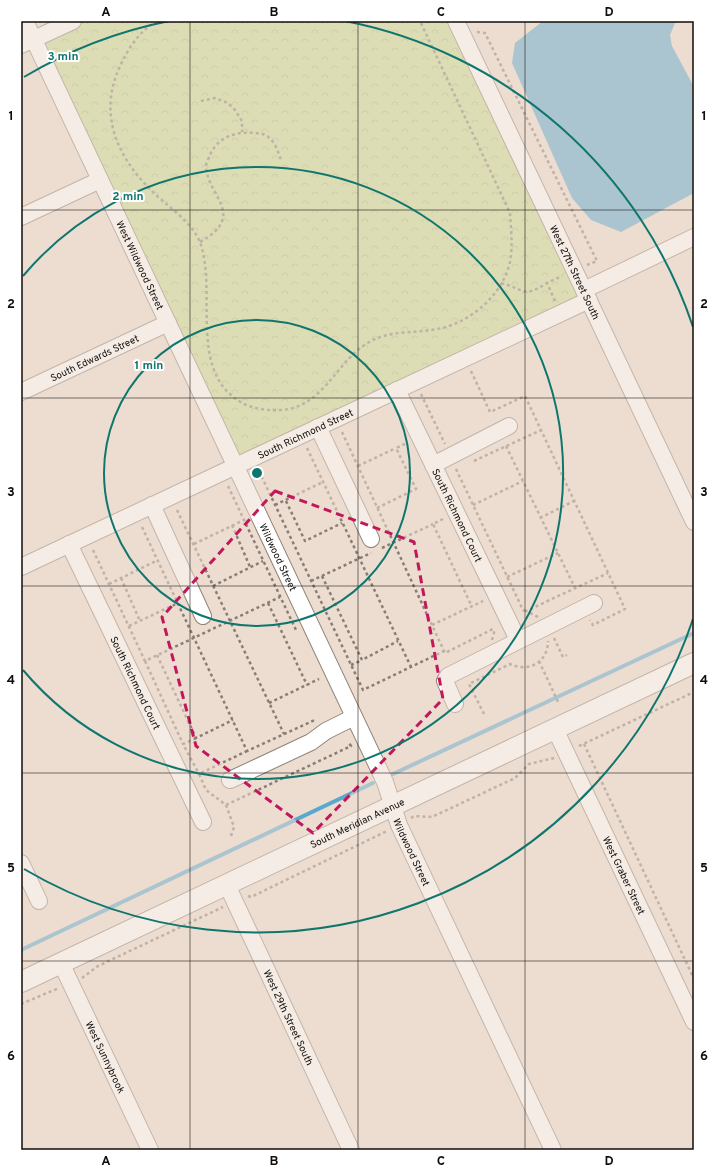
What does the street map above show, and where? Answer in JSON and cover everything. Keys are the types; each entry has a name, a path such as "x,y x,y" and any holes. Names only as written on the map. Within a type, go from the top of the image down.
{"main road":[{"name":"South Meridian Avenue","path":"21,982 61,963 231,893 393,806 694,663"}],"street":[{"name":"West Wildwood Street","path":"25,21 27,42 100,180 236,466"},
{"path":"27,42 73,21"},
{"name":"West 27th Street South","path":"456,21 694,522"},
{"path":"21,218 100,180"},
{"name":"South Richmond Street","path":"21,567 397,390 586,295 694,237"},
{"name":"South Edwards Street","path":"21,392 168,323"},
{"name":"South Richmond Court","path":"397,390 518,640"},
{"path":"433,464 509,426"},
{"path":"318,427 370,539"},
{"name":"Wildwood Street","path":"236,466 385,782 399,825 552,1150"},
{"path":"152,506 203,616"},
{"name":"South Richmond Court","path":"69,544 203,822"},
{"path":"455,704 446,686 445,681 448,676 594,603"},
{"path":"230,780 311,742 326,731 354,717"},
{"name":"West Graber Street","path":"555,729 694,1022"},
{"path":"21,863 39,901"},
{"name":"West 29th Street South","path":"231,893 351,1150"},
{"name":"West Sunnybrook","path":"61,963 150,1150"}],"path":[{"path":"157,21 149,25 138,38 120,65 112,87 111,108 114,131 126,162 163,202 180,214 200,242 207,272 209,359 214,373 230,395 246,405 258,409 275,411 290,410 306,404 321,392 348,358 367,343 401,332 441,328 464,320 480,310 501,283 509,264 512,238 510,213 420,21"},
{"path":"201,101 215,98 228,103 235,110 242,121 242,132"},
{"path":"200,242 213,234 221,222 223,208 210,180 206,165 215,145 224,137 242,132 265,135 276,146 281,160"},
{"path":"501,283 524,293 535,291 548,283"},
{"path":"471,370 490,412 525,396 625,609 592,625 589,618"},
{"path":"421,394 507,577 523,610 526,611"},
{"path":"471,463 541,430"},
{"path":"342,432 445,653 495,628"},
{"path":"358,466 407,443"},
{"path":"506,446 575,588"},
{"path":"307,448 411,667"},
{"path":"377,508 416,489 396,448"},
{"path":"259,471 364,690 444,650"},
{"path":"473,505 523,481"},
{"path":"275,506 323,482"},
{"path":"286,500 305,541 342,523"},
{"path":"540,518 574,501"},
{"path":"177,510 284,734"},
{"path":"444,519 433,524 472,607"},
{"path":"194,544 244,520"},
{"path":"232,526 250,567"},
{"path":"142,527 247,751 320,718"},
{"path":"93,550 183,744 199,774"},
{"path":"507,577 558,553"},
{"path":"109,584 158,560"},
{"path":"213,586 263,561"},
{"path":"322,576 362,660"},
{"path":"121,578 140,621"},
{"path":"145,660 280,597"},
{"path":"432,625 483,601"},
{"path":"129,626 178,603"},
{"path":"268,603 307,685"},
{"path":"484,714 469,684 510,664 519,669 529,668 539,661 548,644 548,638"},
{"path":"351,665 398,641"},
{"path":"157,655 196,738"},
{"path":"539,661 559,704"},
{"path":"269,703 319,679"},
{"path":"21,1004 85,977 98,966 231,893 251,897 399,825 414,816 432,817 515,778 529,764 550,760 694,692"},
{"path":"183,744 233,720"},
{"path":"584,744 694,979"},
{"path":"226,805 351,746"}],"highlighted area":[{"path":"275,491 414,542 443,699 313,833 196,746 162,617"}],"green space":[{"path":"73,21 456,21 589,300 235,466 34,39"}],"water":[{"path":"543,21 678,21 675,23 670,35 672,46 694,87 694,193 621,232 591,220 572,198 512,63 515,43"}],"waterway":[{"path":"393,774 694,633"},
{"path":"21,950 373,783"}]}
